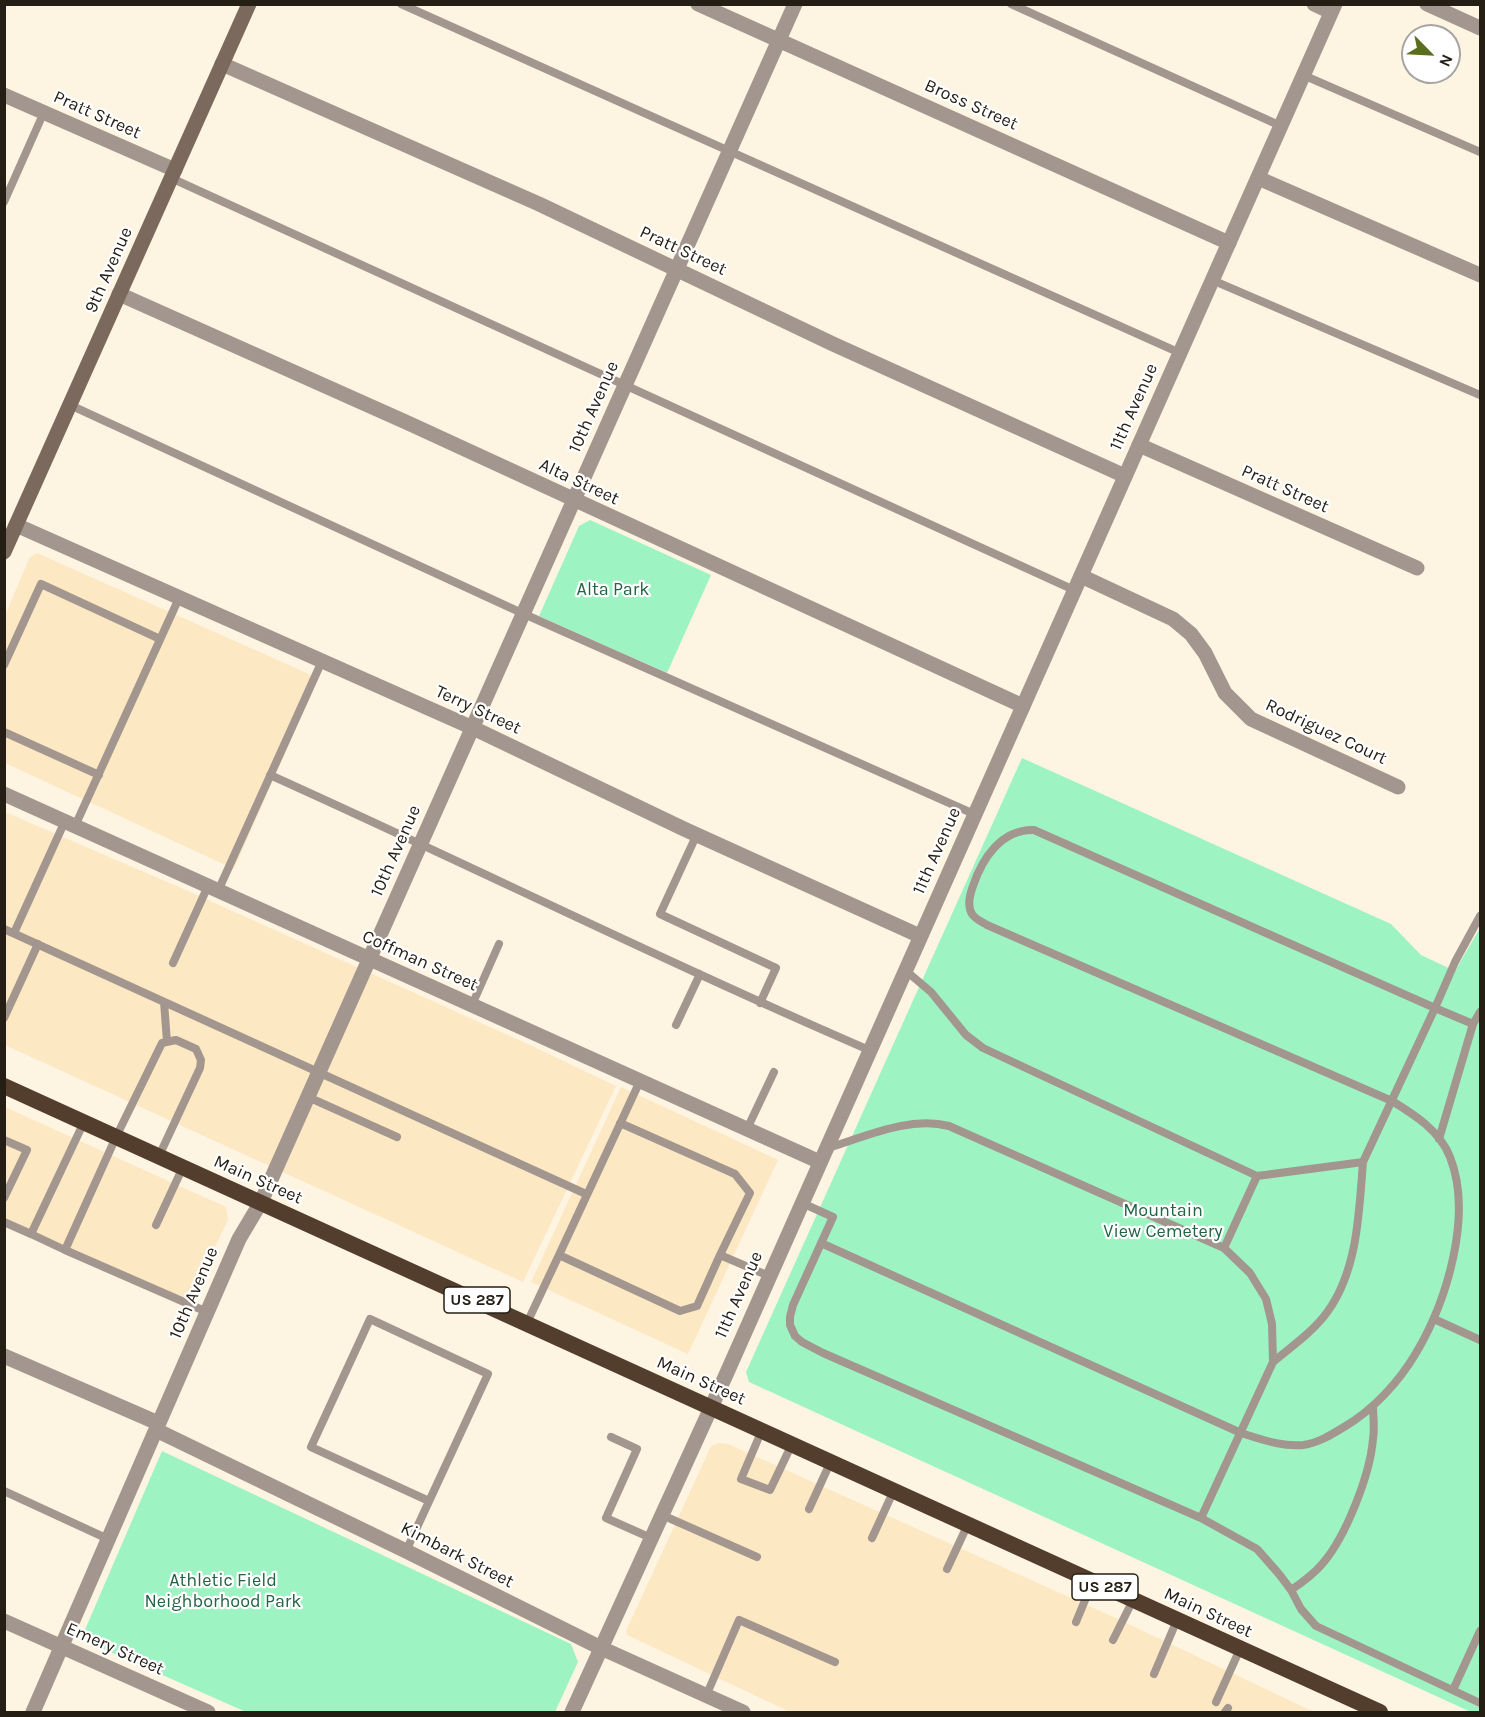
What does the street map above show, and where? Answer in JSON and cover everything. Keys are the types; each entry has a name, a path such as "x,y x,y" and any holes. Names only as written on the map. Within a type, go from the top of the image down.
{"highway":[{"name":"Main Street","path":"4,1086 831,1461 1377,1712"}],"main road":[{"name":"9th Avenue","path":"4,552 222,64 246,5"}],"street":[{"name":"Bross Street","path":"698,4 1228,243"},
{"name":"10th Avenue","path":"33,1713 239,1239 261,1202 795,4"},
{"path":"1314,4 1333,8"},
{"path":"1427,4 1480,28"},
{"name":"11th Avenue","path":"572,1713 711,1407 1333,8"},
{"name":"Pratt Street","path":"222,64 539,204 833,345 1125,476"},
{"name":"Pratt Street","path":"4,95 173,174"},
{"path":"1258,178 1480,274"},
{"name":"Alta Street","path":"119,294 1023,706"},
{"name":"Pratt Street","path":"1139,446 1417,568"},
{"name":"Terry Street","path":"16,525 473,728 920,936"},
{"name":"Rodriguez Court","path":"1081,576 1173,619 1191,634 1205,653 1225,693 1251,719 1398,787"},
{"name":"Coffman Street","path":"4,794 747,1129 823,1155"},
{"name":"Kimbark Street","path":"4,1356 157,1426 601,1648 743,1713"},
{"name":"Emery Street","path":"4,1621 208,1713"}],"lane":[{"path":"401,4 1180,353"},
{"path":"1011,4 1281,126"},
{"path":"1303,75 1480,152"},
{"path":"4,202 44,112"},
{"path":"173,174 626,386 1074,590"},
{"path":"1212,280 1480,395"},
{"path":"70,405 524,614 974,814"},
{"path":"5,662 41,584 160,639"},
{"path":"14,933 70,824 99,775 179,598"},
{"path":"173,963 270,775 322,661"},
{"path":"4,732 99,775"},
{"path":"270,775 421,843 760,1003 869,1050"},
{"path":"821,1243 1241,1433 1284,1445 1302,1445 1332,1435 1355,1421 1373,1406 1402,1374 1416,1354 1434,1319 1452,1258 1458,1216 1455,1173 1449,1154 1439,1139 1412,1113 1392,1101 987,925 975,917 969,906 970,893 990,851 1018,832 1027,830 1041,832 1435,1008 1478,1024"},
{"path":"697,834 660,914 776,968 760,1003"},
{"path":"1201,1518 1273,1362 1317,1324 1339,1292 1352,1256 1364,1162 1455,962 1480,916"},
{"path":"4,929 586,1194"},
{"path":"4,1018 38,944"},
{"path":"472,1005 499,944"},
{"path":"905,970 931,992 966,1035 983,1048 1257,1176 1364,1162"},
{"path":"676,1025 700,974"},
{"path":"164,1002 167,1042"},
{"path":"1439,1139 1480,1012"},
{"path":"65,1250 162,1043 176,1040 196,1049 201,1059 200,1068 159,1156"},
{"path":"747,1129 774,1072"},
{"path":"527,1323 640,1081"},
{"path":"308,1097 397,1137"},
{"path":"32,1234 84,1122"},
{"path":"823,1155 908,1124 935,1122 949,1126 1224,1248 1250,1274 1266,1299 1272,1324 1273,1362"},
{"path":"559,1255 680,1311 697,1306 750,1193 735,1174 620,1123"},
{"path":"4,1140 27,1150 4,1198"},
{"path":"156,1225 183,1167"},
{"path":"1224,1248 1257,1176"},
{"path":"802,1203 833,1217 791,1311 792,1330 802,1342 1201,1518 1257,1549 1269,1560 1291,1590 1305,1616 1321,1630 1480,1703"},
{"path":"4,1222 207,1312"},
{"path":"720,1255 769,1276"},
{"path":"406,1551 488,1374 370,1319 311,1447 429,1501"},
{"path":"1434,1319 1480,1340"},
{"path":"1291,1590 1322,1565 1342,1535 1371,1454 1374,1436 1373,1406"},
{"path":"762,1430 741,1479 770,1490 792,1444"},
{"path":"611,1437 637,1449 606,1518 651,1538"},
{"path":"810,1509 831,1461"},
{"path":"872,1538 894,1490"},
{"path":"4,1491 108,1539"},
{"path":"662,1515 757,1557"},
{"path":"947,1569 968,1524"},
{"path":"1076,1623 1093,1581"},
{"path":"1113,1640 1133,1600"},
{"path":"706,1696 739,1620 835,1662"},
{"path":"1154,1674 1178,1620"},
{"path":"1453,1690 1480,1631"},
{"path":"1216,1702 1240,1649"}],"shaded area":[{"path":"37,553 318,678 234,869 5,763 5,615 30,557"},
{"path":"5,812 188,891 616,1086 523,1282 5,1045"},
{"path":"621,1087 778,1160 688,1354 531,1282"},
{"path":"5,1107 226,1207 228,1220 188,1302 5,1219"},
{"path":"718,1443 728,1444 1118,1619 1314,1712 790,1712 627,1635 626,1631 711,1446"}],"green space":[{"name":"Alta Park","path":"590,520 711,575 667,673 539,616 579,526"},
{"name":"Mountain View Cemetery","path":"1022,758 1391,924 1421,955 1455,971 1480,928 1480,1712 1471,1712 749,1382 746,1372"},
{"name":"Athletic Field Neighborhood Park","path":"162,1451 571,1644 578,1662 555,1712 246,1712 81,1639"}]}
